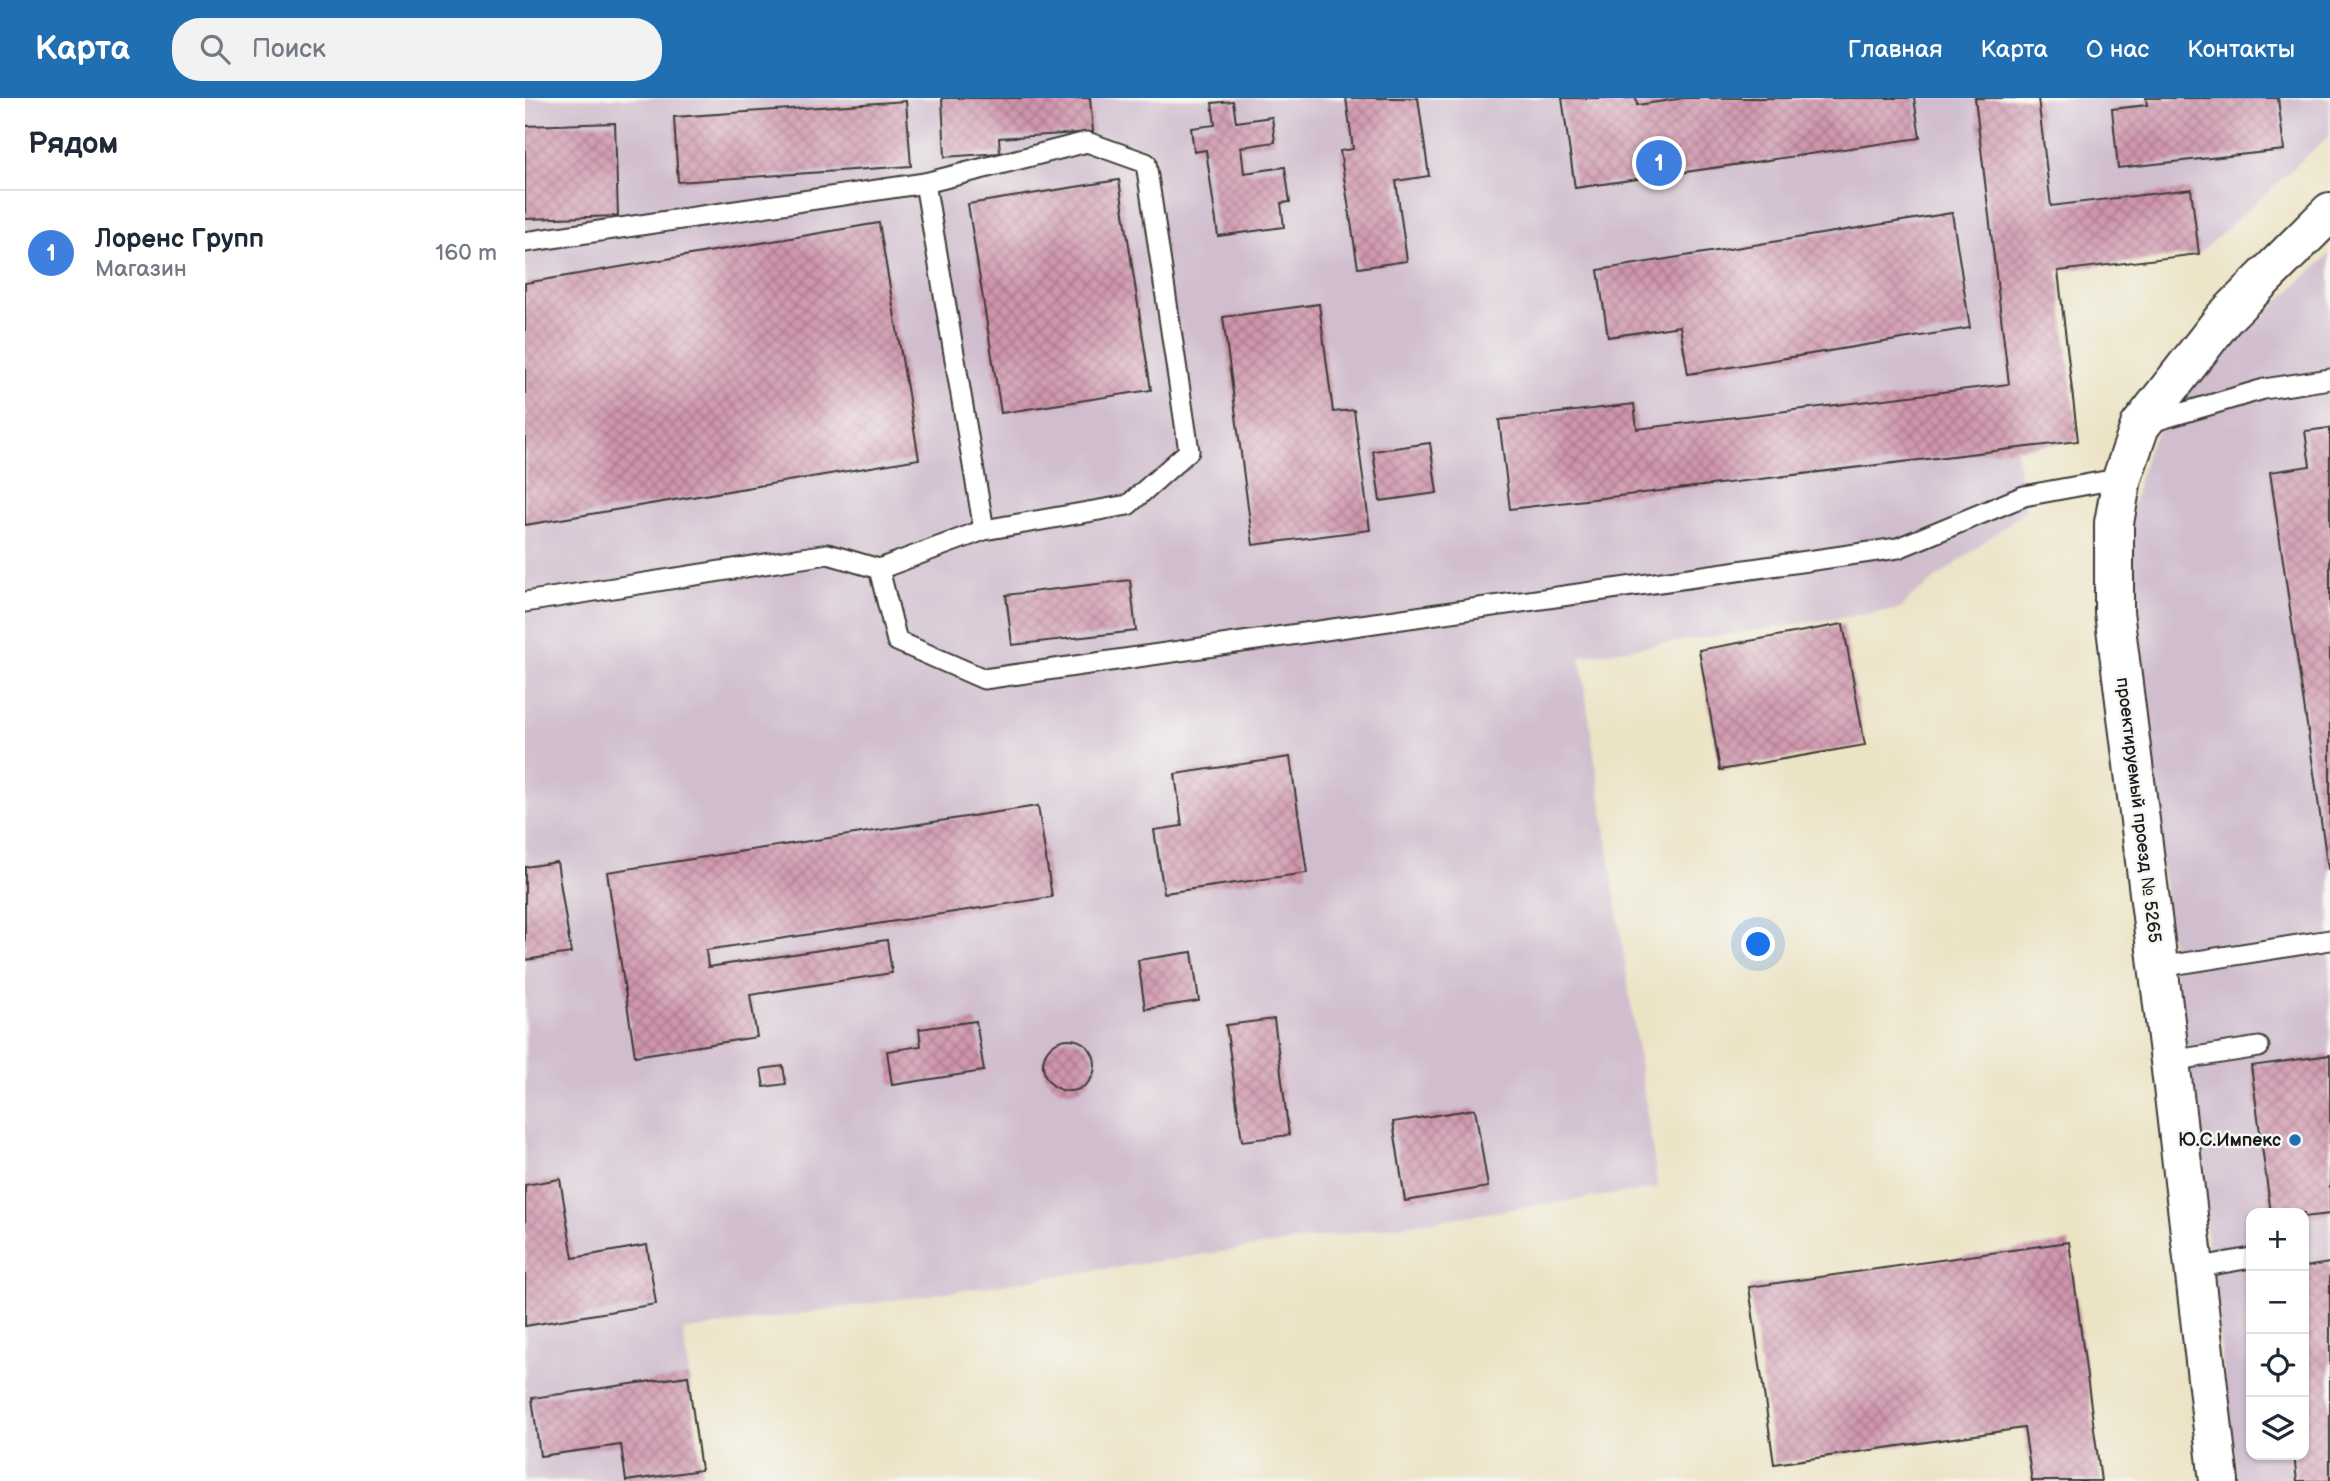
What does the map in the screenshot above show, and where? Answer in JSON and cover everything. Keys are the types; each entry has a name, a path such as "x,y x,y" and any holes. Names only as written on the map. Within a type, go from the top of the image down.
{"street":[{"name":"проектируемый проезд № 5265","path":"2219,1481 2114,612 2114,523 2122,478 2140,426 2224,318 2330,212"}],"lane":[{"path":"525,242 925,183 1087,142 1146,163 1189,451 1128,505 984,530 879,569 828,554 525,602"},
{"path":"925,183 984,530"},
{"path":"2140,426 2264,388 2330,379"},
{"path":"879,569 897,641 984,679 1898,548 2024,496 2122,478"},
{"path":"2159,967 2330,940"},
{"path":"2170,1061 2259,1047"},
{"path":"2195,1268 2246,1259"}],"shaded area":[{"path":"525,98 2330,98 2330,135 2199,254 2058,271 2078,441 2016,449 2026,510 1908,600 1901,609 1580,656 1658,1188 683,1331 704,1481 525,1481"},
{"path":"2330,254 2330,1481 2237,1481 2129,599 2132,506 2149,446 2169,415 2218,357"}],"building":[{"path":"942,98 1090,98 1093,132 999,138 1000,153 945,157"},
{"path":"1346,98 1418,98 1429,176 1396,181 1407,261 1358,268 1340,151 1353,149"},
{"path":"1562,98 1636,98 1637,105 1684,98 1914,98 1920,138 1575,188"},
{"path":"1975,98 2038,98 2051,206 2191,189 2199,254 2058,271 2078,441 1510,509 1499,420 1634,404 1637,429 2009,384"},
{"path":"2146,98 2278,98 2284,150 2118,168 2112,109 2147,105"},
{"path":"906,101 911,166 678,182 674,117"},
{"path":"1233,101 1236,122 1272,117 1275,142 1241,147 1244,173 1285,167 1290,202 1281,203 1284,227 1218,236 1206,150 1194,152 1191,128 1215,125 1212,103"},
{"path":"615,123 618,216 525,219 525,126"},
{"path":"1119,180 1151,390 1001,413 968,204"},
{"path":"1952,213 1970,328 1688,374 1680,326 1608,337 1598,270"},
{"path":"879,223 919,459 525,525 525,283"},
{"path":"1319,304 1333,412 1354,410 1370,530 1253,545 1223,317"},
{"path":"2330,428 2328,869 2270,472 2310,466 2305,431"},
{"path":"1430,443 1437,493 1380,501 1373,451"},
{"path":"1130,580 1136,631 1012,645 1006,595"},
{"path":"1843,624 1865,745 1720,770 1699,650"},
{"path":"1290,757 1307,873 1164,893 1154,830 1182,826 1175,774"},
{"path":"1038,806 1052,897 706,950 708,967 887,940 892,973 750,995 757,1037 635,1056 607,872"},
{"path":"557,862 571,953 525,960 525,867"},
{"path":"1192,952 1199,1001 1145,1009 1138,960"},
{"path":"1274,1019 1289,1135 1242,1141 1226,1025"},
{"path":"976,1021 984,1071 892,1085 887,1051 921,1046 919,1029"},
{"path":"1069,1039 1079,1041 1087,1047 1093,1055 1093,1075 1087,1083 1079,1089 1069,1091 1059,1089 1051,1083 1045,1075 1043,1065 1045,1055 1051,1047 1059,1041"},
{"name":"Ю.С.Импекс","path":"2330,1055 2330,1214 2309,1216 2309,1208 2270,1208 2251,1066"},
{"path":"783,1066 786,1084 764,1087 761,1069"},
{"path":"1475,1109 1488,1187 1405,1201 1393,1122"},
{"path":"560,1179 573,1258 647,1245 656,1304 525,1326 525,1185"},
{"path":"2069,1242 2101,1481 2032,1481 2024,1428 1774,1464 1749,1287"},
{"path":"2330,1263 2330,1481 2297,1481 2295,1460 2309,1460 2309,1266"},
{"path":"688,1376 701,1470 626,1481 621,1445 540,1456 532,1398"}],"place":[{"name":"Лоренс Групп","path":"1659,163"},
{"name":"Ю.С.Импекс","path":"2295,1140"}]}
